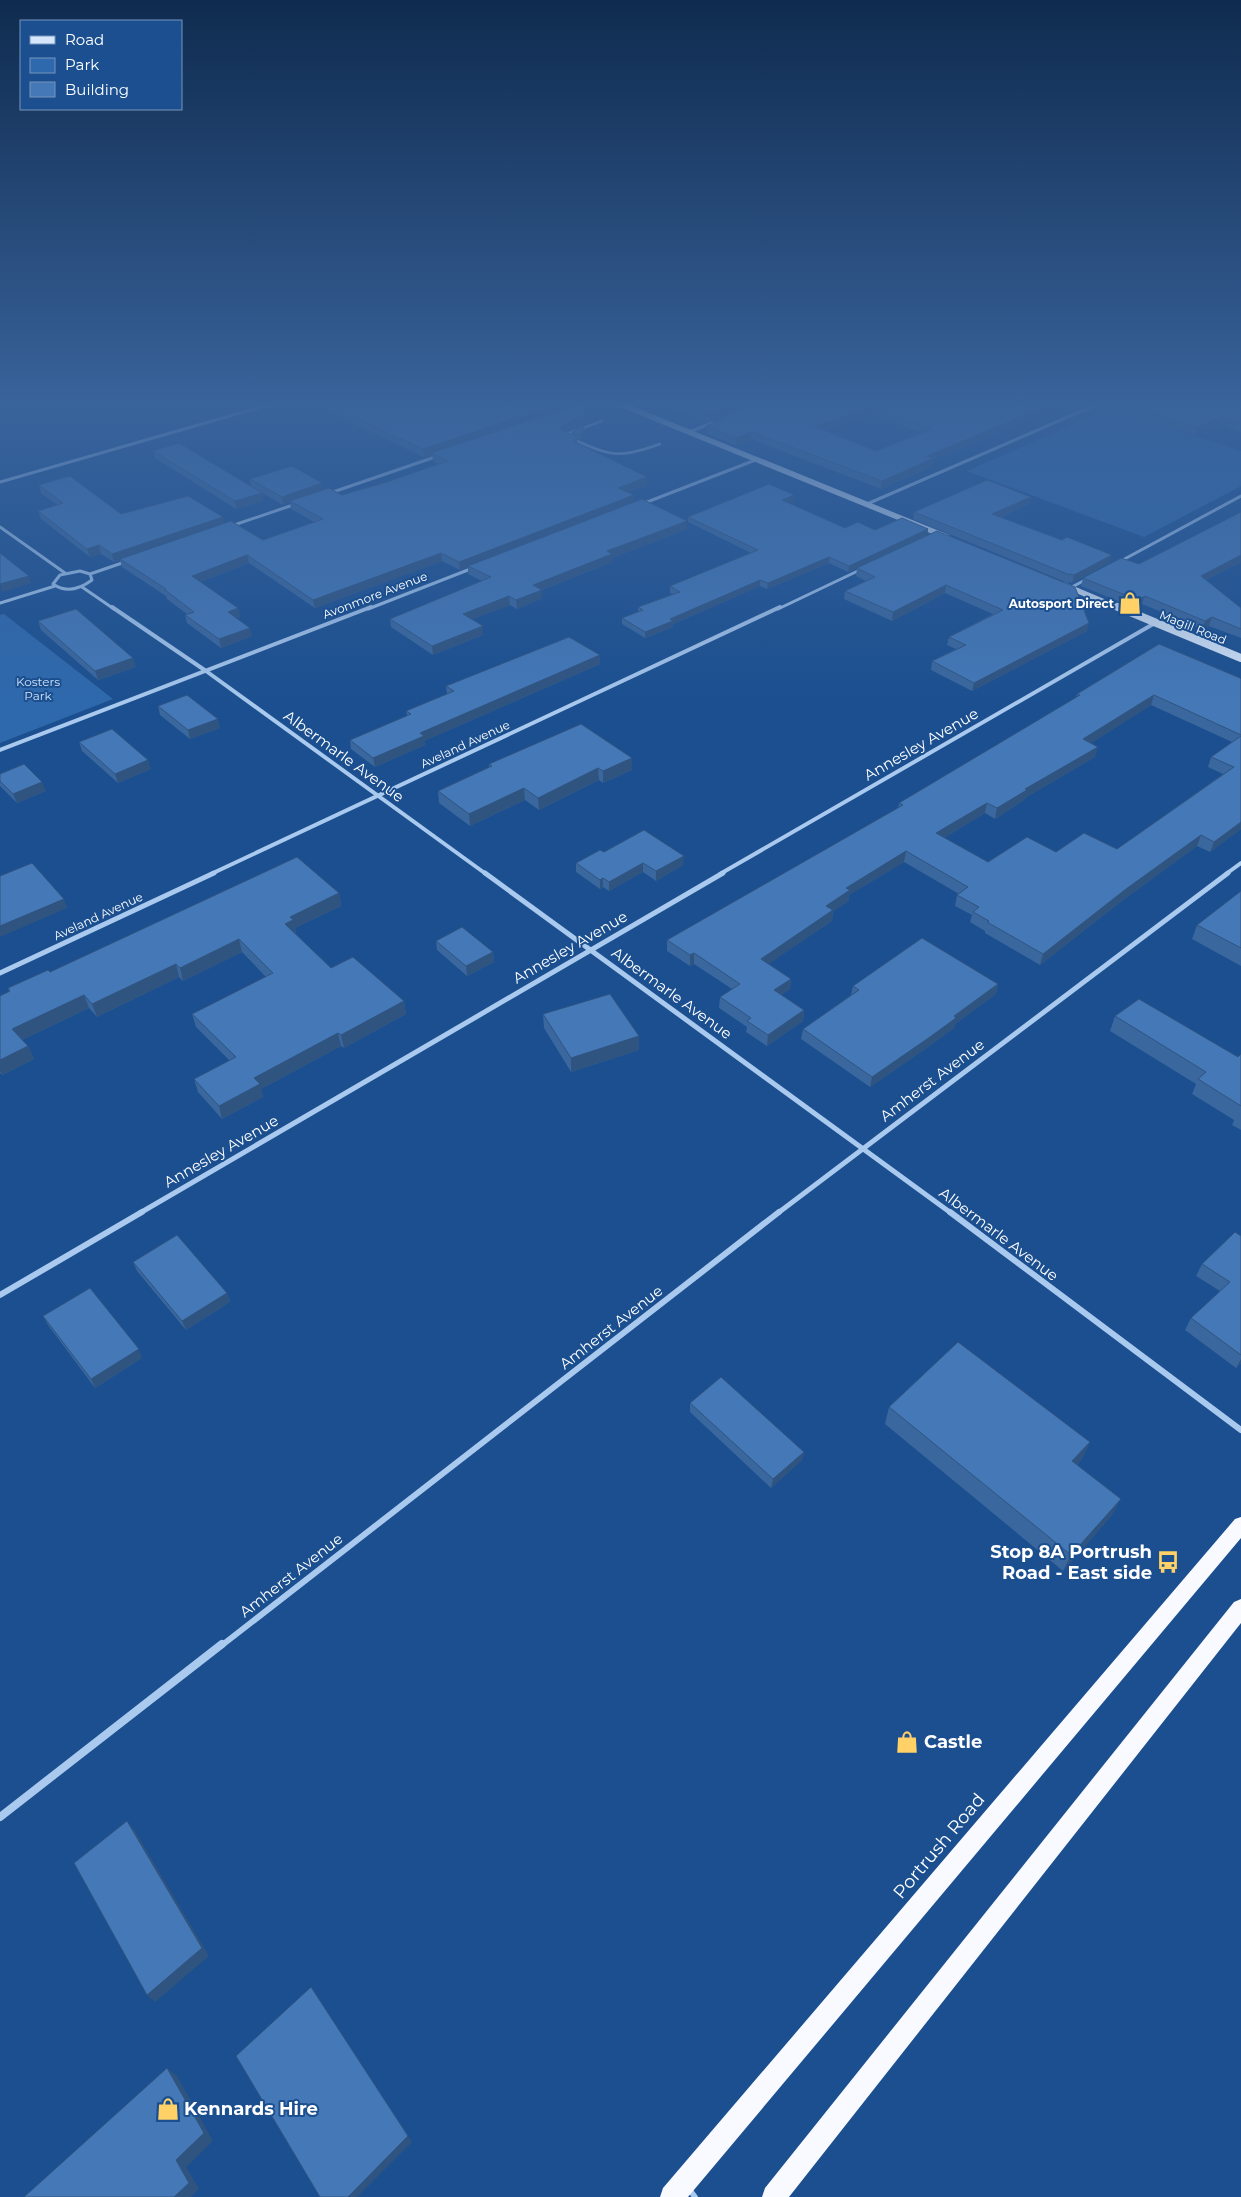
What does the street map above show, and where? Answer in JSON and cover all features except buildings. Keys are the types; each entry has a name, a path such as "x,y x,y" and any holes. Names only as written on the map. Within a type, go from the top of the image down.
{"highway":[{"name":"Portrush Road","path":"684,2192 1241,1525"},
{"path":"774,2197 1241,1608"}],"main road":[{"path":"863,503 935,535 954,540"},
{"name":"Magill Road","path":"1061,584 1241,658"}],"street":[{"path":"634,507 646,503"},
{"path":"1115,564 1229,503"},
{"path":"222,530 297,504"},
{"path":"0,527 65,573"},
{"path":"55,586 53,584 54,580 65,573 80,571 90,574 128,561"},
{"name":"Avonmore Avenue","path":"0,750 476,567"},
{"name":"Aveland Avenue","path":"0,972 866,567"},
{"path":"0,603 55,586 68,589 82,587 92,580 90,574"},
{"path":"1070,588 1089,578"},
{"name":"Albermarle Avenue","path":"82,587 206,671 863,1147 1241,1430"},
{"name":"Annesley Avenue","path":"0,1294 590,949 1155,624"},
{"name":"Amherst Avenue","path":"0,1817 863,1147 1241,863"}],"green space":[{"path":"1052,503 1210,503 1144,537"},
{"name":"Kosters Park","path":"4,614 113,699 0,743 0,615"}],"place":[{"name":"Autosport Direct","path":"1130,603"},
{"name":"Stop 8A Portrush Road - East side","path":"1168,1562"},
{"name":"Castle","path":"907,1742"},
{"name":"Kennards Hire","path":"168,2109"}]}
